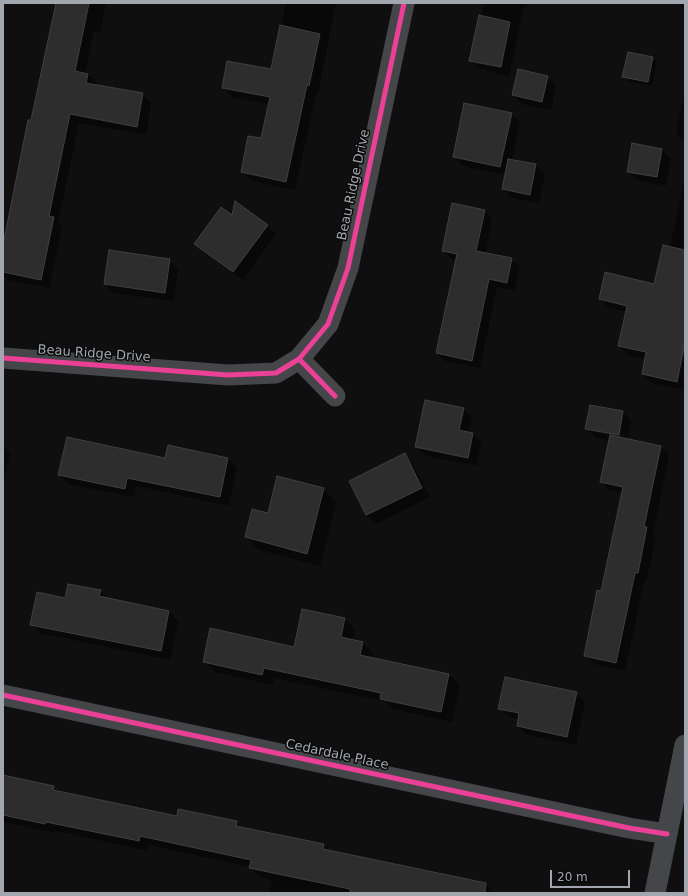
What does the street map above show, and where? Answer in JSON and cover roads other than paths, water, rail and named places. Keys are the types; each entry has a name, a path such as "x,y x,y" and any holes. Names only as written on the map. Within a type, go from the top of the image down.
{"street":[{"name":"Beau Ridge Drive","path":"3,358 228,375 276,373 299,359 328,324 348,268 404,3"},
{"path":"299,359 335,396"},
{"name":"Cedardale Place","path":"3,695 621,826 667,834"},
{"path":"655,893 685,745"}]}
